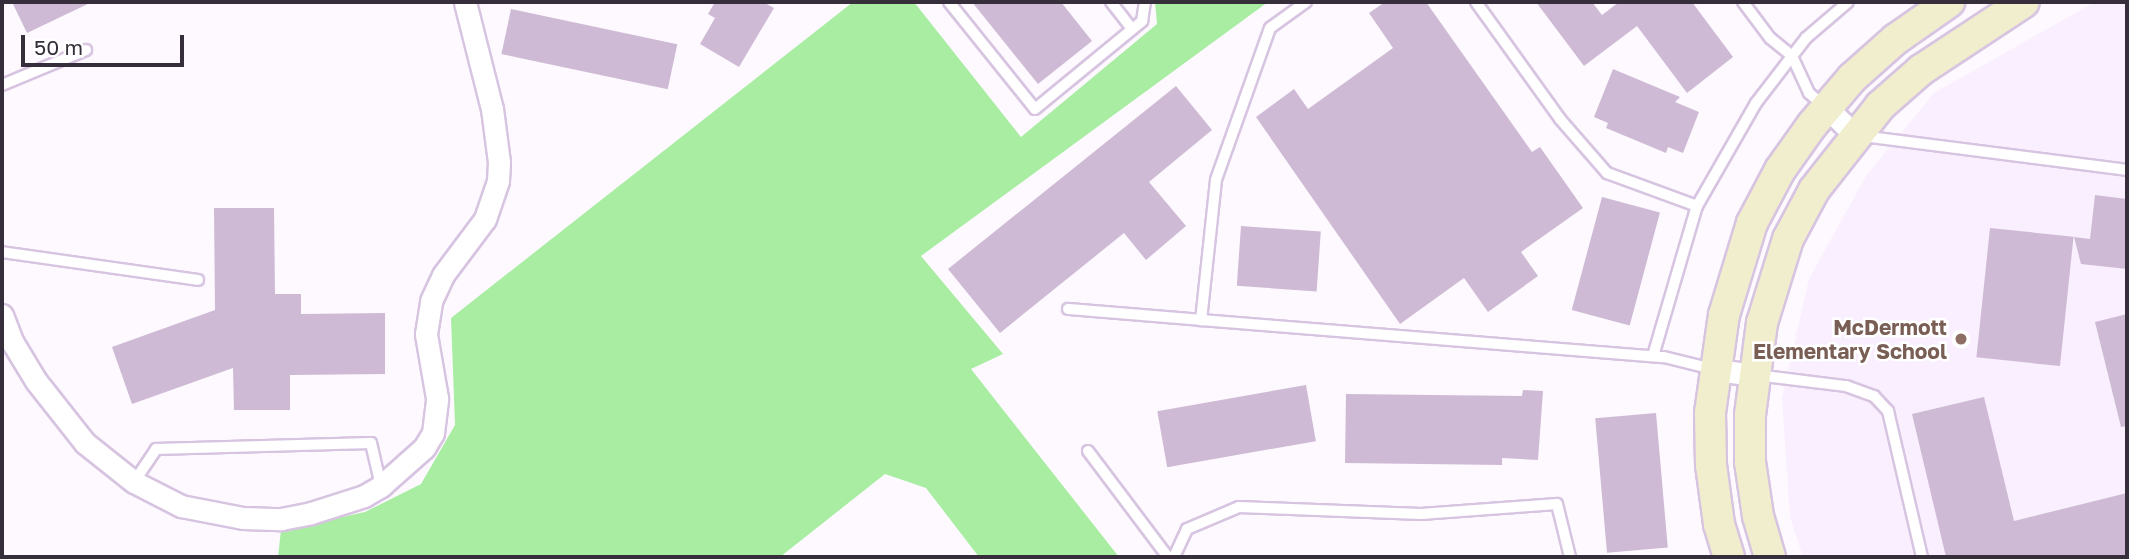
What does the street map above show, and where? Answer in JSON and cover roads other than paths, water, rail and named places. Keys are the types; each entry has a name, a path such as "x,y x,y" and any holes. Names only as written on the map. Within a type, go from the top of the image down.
{"street":[{"path":"2,315 13,343 36,381 85,443 134,482 181,506 243,518 281,519 312,513 364,496 381,486 425,449 433,433 437,398 426,334 431,301 443,275 485,219 498,181 499,162 492,109 465,2"},
{"path":"1729,557 1719,524 1711,465 1710,413 1715,370 1734,275 1752,223 1780,170 1852,78 1896,39 1949,2"},
{"path":"1770,557 1758,516 1750,462 1750,415 1762,323 1788,239 1814,190 1880,106 1921,69 2024,2"},
{"path":"1827,108 1855,135"},
{"path":"1715,370 1754,375"}],"lane":[{"path":"949,2 1035,109 1142,21 1146,2"},
{"path":"1111,2 1132,29"},
{"path":"1201,320 1216,180 1270,28 1306,2"},
{"path":"1476,2 1560,119 1607,173 1697,206"},
{"path":"1743,2 1770,38 1792,56 1809,93 1827,108"},
{"path":"1653,356 1697,206 1756,103 1806,38 1848,2"},
{"path":"2,85 86,50"},
{"path":"1855,135 2127,170"},
{"path":"2,252 198,280"},
{"path":"1068,309 1653,356 1715,370"},
{"path":"1754,375 1846,386 1874,396 1888,411 1922,557"},
{"path":"134,482 156,449 371,443 381,486"},
{"path":"1088,451 1168,557"},
{"path":"1174,557 1187,529 1239,507 1421,514 1558,504 1570,557"}],"place":[{"name":"McDermott Elementary School","path":"1961,339"}]}
